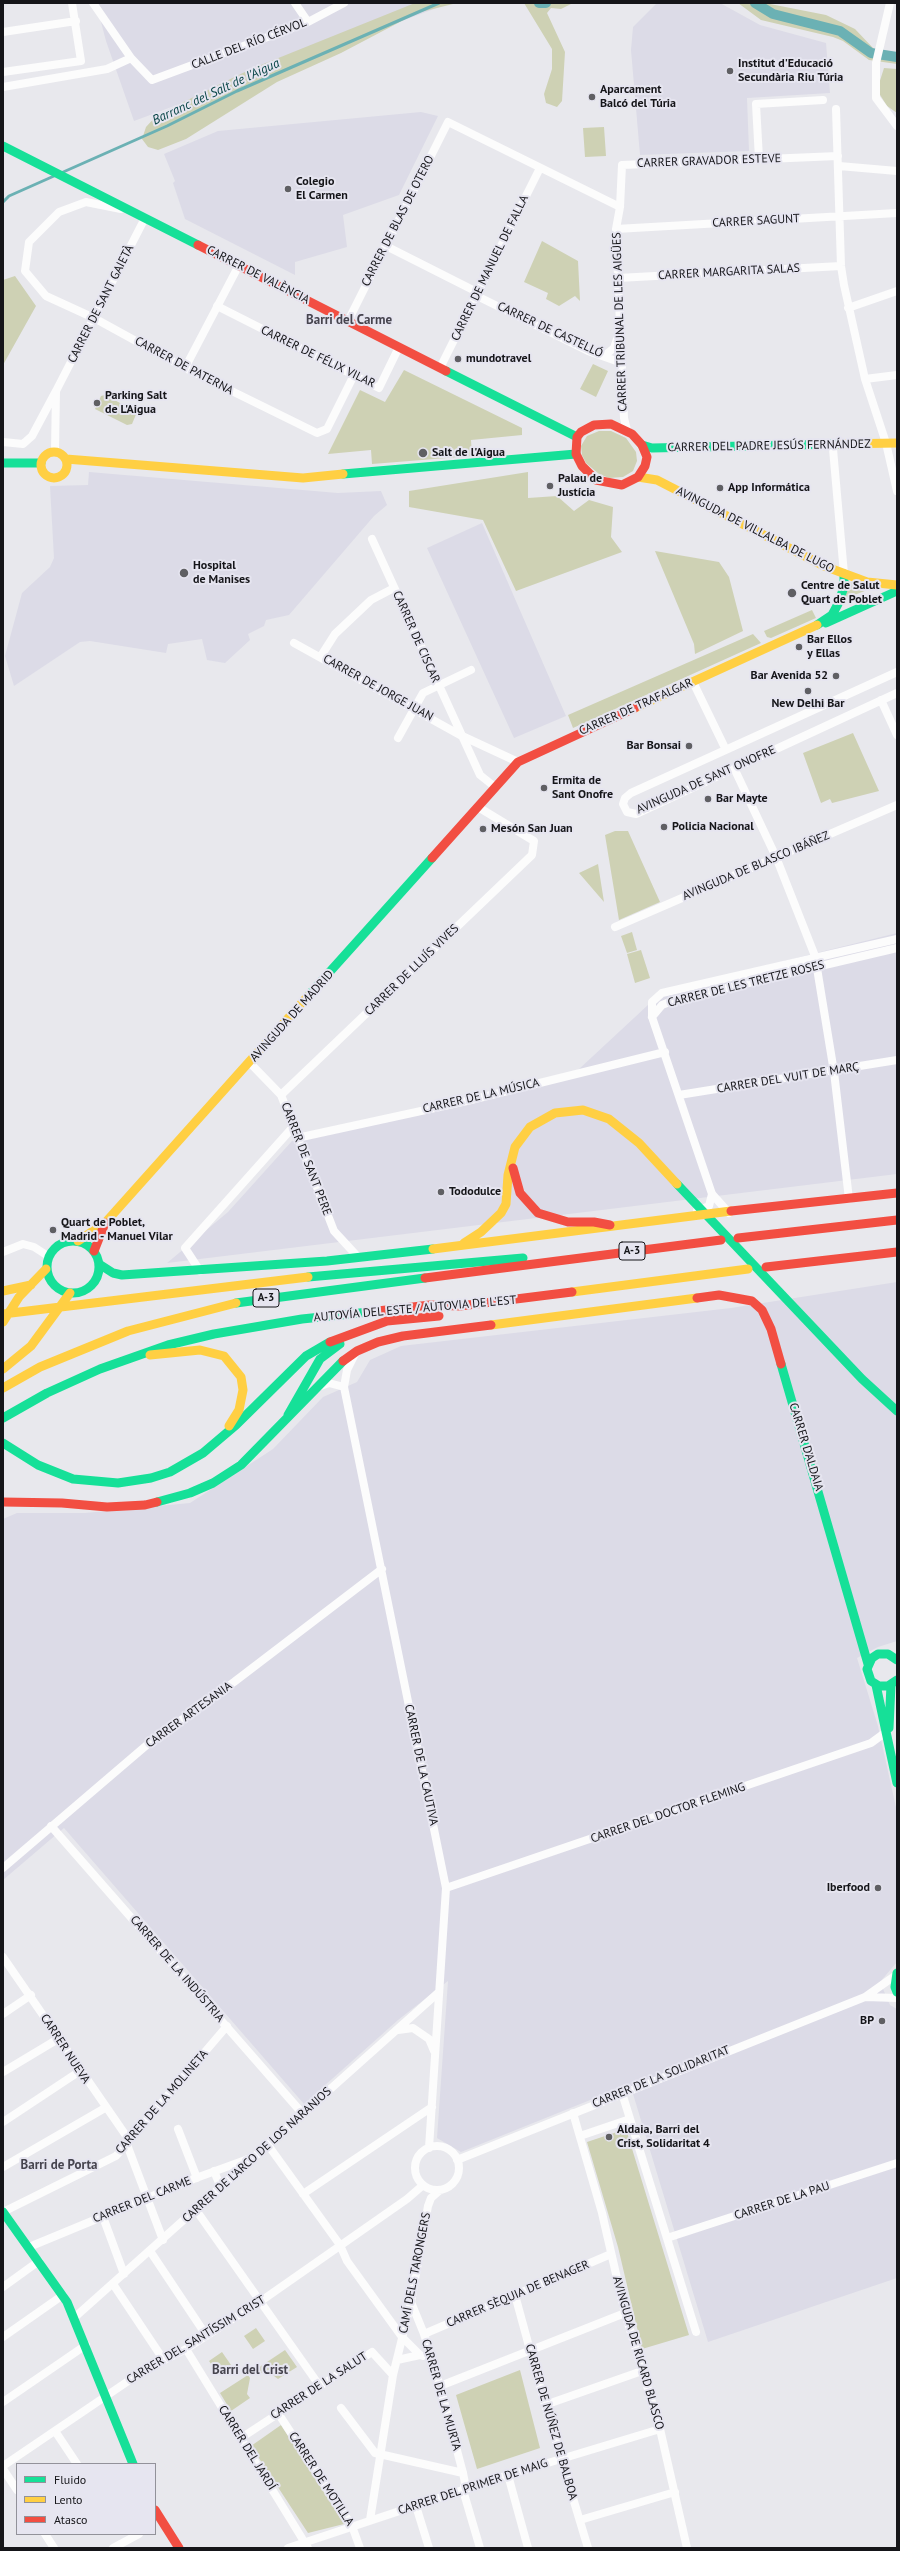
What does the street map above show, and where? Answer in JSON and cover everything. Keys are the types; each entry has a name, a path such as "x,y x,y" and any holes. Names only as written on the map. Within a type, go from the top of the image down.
{"main road":[{"name":"CARRER DE VALÈNCIA","path":"3,146 577,437"},
{"path":"601,424 611,424 627,430 642,445 646,461 638,477 622,485 604,483 582,466 576,454 577,437 586,428 601,424"},
{"name":"CARRER DEL PADRE JESÚS FERNÁNDEZ","path":"642,445 652,448 897,443"},
{"path":"41,463 46,454 55,451 66,459 303,478 576,454"},
{"path":"41,463 46,476 55,478 66,472 66,459"},
{"path":"3,463 41,463"},
{"name":"AVINGUDA DE VILLALBA DE LUGO","path":"638,477 657,480 824,566 876,584 897,585"},
{"path":"824,566 836,579 840,595"},
{"name":"CARRER DE TRAFALGAR","path":"810,629 832,615 844,587 844,574"},
{"name":"CARRER DE TRAFALGAR","path":"478,807 518,762 897,591"},
{"name":"AVINGUDA DE MADRID","path":"78,1241 105,1223 478,807"},
{"path":"461,1245 481,1232 501,1213 506,1204 512,1158 521,1136 542,1118 555,1113 583,1110 608,1119 624,1129 679,1185 862,1379 897,1411"},
{"path":"512,1158 514,1179 520,1193 538,1213 550,1218 568,1222 594,1222 610,1225"},
{"path":"99,1264 113,1273 122,1275 200,1271 327,1261 596,1230 610,1225 685,1216 729,1213 897,1193"},
{"path":"738,1238 897,1220"},
{"name":"AVINGUDA DE MADRID","path":"94,1251 105,1223"},
{"path":"3,1322 11,1307 46,1269 48,1256 60,1243 68,1240 87,1244 94,1251 99,1264 99,1273 93,1285 78,1293 70,1293 53,1284 46,1269"},
{"name":"A-3","path":"3,1388 40,1368 83,1348 173,1317 266,1298 496,1270 543,1261 721,1240"},
{"path":"766,1267 897,1252"},
{"path":"3,1314 317,1276 504,1258 520,1257 543,1261"},
{"name":"AUTOVÍA DEL ESTE / AUTOVIA DE L'EST","path":"3,1418 86,1375 168,1344 262,1325 430,1305 460,1306 748,1269"},
{"path":"3,1291 32,1285"},
{"path":"3,1369 31,1346 70,1293"},
{"name":"CARRER D'ALDAIA","path":"288,1415 339,1364 357,1351 378,1342 403,1336 719,1295 752,1301 762,1310 771,1329 860,1630 868,1664 868,1676 876,1685 888,1737"},
{"path":"3,1502 62,1503 107,1507 146,1505 168,1500 213,1483 241,1465 264,1443 288,1415 306,1380 320,1359 330,1350 364,1333 382,1328 432,1320 460,1306"},
{"path":"3,1443 58,1474 87,1482 118,1483 151,1478 170,1472 203,1453 236,1425 306,1356 320,1346 357,1330 386,1321 432,1315 439,1316"},
{"path":"143,1354 167,1355 200,1350 224,1356 234,1366 241,1377 243,1399 225,1433"},
{"name":"CARRER D'ALDAIA","path":"860,1630 878,1654"},
{"path":"868,1664 878,1654 888,1654 897,1649"},
{"path":"888,1654 897,1660"},
{"path":"876,1685 884,1687 894,1682"},
{"path":"894,1682 888,1737 897,1783"},
{"path":"896,1974 897,1992"},
{"path":"3,2212 63,2295 75,2317 133,2463"},
{"path":"158,2524 179,2548"}],"street":[{"path":"3,72 81,61 72,3"},
{"path":"3,87 108,69 131,58 93,3"},
{"path":"295,3 308,22"},
{"name":"CALLE DEL RÍO CÉRVOL","path":"131,58 152,80 308,22 344,3"},
{"path":"890,3 876,63 876,98 897,126"},
{"path":"3,32 76,21"},
{"path":"759,159 756,104 823,100"},
{"path":"836,109 841,266 848,308 865,379 886,443 897,491"},
{"name":"CARRER DE BLAS DE OTERO","path":"348,321 448,122 540,168"},
{"name":"CARRER GRAVADOR ESTEVE","path":"620,207 622,165 838,156"},
{"path":"839,166 897,170"},
{"path":"540,168 620,207"},
{"name":"CARRER DE MANUEL DE FALLA","path":"440,368 478,295 540,168"},
{"name":"CARRER DE PATERNA","path":"129,211 86,202 59,212 29,242 25,271 46,296 94,318 185,368 317,433 327,429 352,377"},
{"name":"CARRER TRIBUNAL DE LES AIGÜES","path":"620,207 616,229 624,418 627,430"},
{"name":"CARRER SAGUNT","path":"616,229 897,213"},
{"name":"CARRER DE SANT GAIETÀ","path":"3,442 23,444 32,436 145,218"},
{"name":"CARRER DE CASTELLÓ","path":"386,246 588,352 622,363"},
{"path":"185,368 239,265"},
{"name":"CARRER MARGARITA SALAS","path":"618,278 841,266"},
{"path":"848,308 897,291"},
{"name":"CARRER DE FÉLIX VILAR","path":"217,306 352,377 379,388 399,347"},
{"path":"604,356 614,348 620,328"},
{"path":"865,379 897,375"},
{"name":"CARRER DE SANT GAIETÀ","path":"55,451 56,391"},
{"path":"836,444 833,449 844,574"},
{"name":"CARRER DE CISCAR","path":"372,539 460,735 480,775 495,787"},
{"path":"321,656 335,634 371,600 394,588"},
{"name":"CARRER DE JORGE JUAN","path":"294,643 321,656 460,735 518,762"},
{"path":"398,738 424,693 471,670"},
{"name":"AVINGUDA DE SANT ONOFRE","path":"897,672 631,793 625,798 623,804 627,812 636,814 897,693"},
{"path":"693,682 726,750"},
{"path":"881,700 897,735"},
{"path":"734,768 776,857 816,956 816,967 834,1072 849,1199"},
{"name":"AVINGUDA DE BLASCO IBÁÑEZ","path":"615,927 897,805"},
{"name":"CARRER DE LLUÍS VIVES","path":"281,1095 532,856 534,841 478,807"},
{"name":"CARRER DE LES TRETZE ROSES","path":"652,1017 652,1002 662,993 816,956 897,939"},
{"name":"CARRER DE LES TRETZE ROSES","path":"652,1017 662,1005 672,1001 897,948"},
{"path":"652,1017 712,1194 729,1213"},
{"name":"CARRER DE LA MÚSICA","path":"297,1138 467,1101 665,1052"},
{"name":"CARRER DEL VUIT DE MARÇ","path":"679,1095 834,1072 897,1060"},
{"name":"CARRER DE SANT PERE","path":"250,1063 281,1095 334,1232 358,1257"},
{"path":"200,1271 185,1248 293,1127"},
{"path":"685,1216 709,1206 712,1194"},
{"path":"3,1252 23,1244 34,1246 48,1256"},
{"path":"314,1389 329,1383 344,1387 347,1370 357,1351"},
{"name":"CARRER DE LA CAUTIVA","path":"344,1387 446,1888 429,2148"},
{"name":"CARRER ARTESANIA","path":"3,1868 148,1744 234,1682 382,1569"},
{"name":"CARRER DEL DOCTOR FLEMING","path":"446,1888 888,1737"},
{"name":"CARRER DE LA INDÚSTRIA","path":"51,1826 302,2113"},
{"name":"CARRER NUEVA","path":"3,1957 31,1995 58,2039 127,2141 163,2240"},
{"name":"CARRER DE LA SOLIDARITAT","path":"457,2160 865,1997 896,1974"},
{"name":"CARRER DE L'ARCO DE LOS NARANJOS","path":"75,2317 439,1992"},
{"path":"3,2014 31,1995"},
{"name":"CARRER DE LA SOLIDARITAT","path":"865,1997 897,1998"},
{"name":"CARRER DE LA MOLINETA","path":"3,2212 108,2161 227,2026"},
{"path":"396,2030 406,2027 417,2030 429,2039 435,2053"},
{"path":"3,2072 58,2039"},
{"path":"3,2122 80,2071"},
{"path":"622,2093 696,2332"},
{"path":"303,2194 432,2107"},
{"path":"3,2167 105,2108"},
{"name":"AVINGUDA DE RICARD BLASCO","path":"573,2113 602,2213 624,2313 660,2429 687,2548"},
{"path":"580,2136 630,2119"},
{"path":"178,2128 197,2178"},
{"path":"268,2145 340,2245 346,2261 402,2337 420,2355 432,2361"},
{"path":"429,2148 446,2148 457,2160 459,2170 456,2180 448,2187 439,2191 426,2188 416,2176 415,2165 420,2154 429,2148"},
{"name":"CARRER DEL CARME","path":"29,2247 214,2171 256,2156"},
{"name":"CARRER DE LA PAU","path":"667,2238 897,2163"},
{"path":"214,2171 221,2188"},
{"name":"CARRER DEL SANTÍSSIM CRIST","path":"3,2467 106,2396 163,2360 186,2349 261,2301 407,2199 426,2188"},
{"name":"CAMÍ DELS TARONGERS","path":"370,2520 393,2375 411,2302 428,2206 431,2198 439,2191"},
{"path":"196,2210 319,2385"},
{"path":"103,2217 124,2274"},
{"path":"150,2251 206,2335"},
{"name":"CARRER SÈQUIA DE BENAGER","path":"424,2334 611,2254"},
{"path":"3,2287 39,2261"},
{"path":"113,2284 163,2360"},
{"path":"3,2337 63,2295"},
{"name":"CARRER DE NÚÑEZ DE BALBOA","path":"515,2295 545,2405 588,2548"},
{"name":"CARRER DE LA MURTA","path":"411,2302 424,2334 440,2386 463,2473 465,2483 463,2490 480,2548"},
{"path":"440,2386 624,2313"},
{"path":"3,2402 86,2345"},
{"name":"CARRER DEL JARDÍ","path":"186,2349 307,2545"},
{"name":"CARRER DE LA SALUT","path":"241,2438 319,2385 372,2352 393,2375"},
{"path":"396,2360 420,2355"},
{"path":"545,2405 642,2371"},
{"path":"341,2408 370,2449 380,2456 463,2473"},
{"name":"CARRER DE MOTILLA","path":"278,2413 352,2526 360,2548"},
{"name":"CARRER DEL PRIMER DE MAIG","path":"288,2548 307,2545 370,2520 508,2475 660,2429"},
{"path":"55,2431 76,2463"},
{"path":"3,2467 16,2488"},
{"path":"508,2475 528,2548"},
{"path":"580,2520 674,2492"},
{"path":"416,2506 429,2548"},
{"path":"46,2535 54,2548"},
{"path":"113,2548 126,2537"}],"shaded area":[{"path":"96,3 450,3 134,121 106,41"},
{"name":"Institut d'Educació Secundària Riu Túria","path":"657,3 720,3 760,25 826,43 830,93 747,98 749,151 640,155 631,50 633,27"},
{"name":"Colegio El Carmen","path":"421,112 438,116 399,195 343,215 347,247 295,262 295,275 185,219 173,183 175,181 164,154 218,131"},
{"name":"Hospital de Manises","path":"89,472 338,493 381,491 387,505 374,516 289,615 266,620 264,626 248,634 250,640 225,663 207,660 202,639 168,644 166,653 90,641 80,642 14,686 5,656 22,593 50,567 54,558 50,486 88,485"},
{"path":"482,523 566,716 514,738 427,548"},
{"path":"897,933 897,1174 167,1263 228,1212 292,1141 578,1070 663,991"},
{"path":"897,1282 897,1641 878,1647 857,1658 878,1726 897,1812 897,1962 880,1982 890,2005 897,2009 897,2278 708,2342 630,2084 461,2152 437,2138 448,1981 398,2020 304,2104 64,1828 3,1880 3,1519 17,1513 85,1513 190,1503 273,1449 323,1397 357,1382 370,1360 401,1346 731,1308"}],"green space":[{"path":"415,3 457,3 417,13 341,53 277,82 186,139 158,150 148,147 142,139 146,127 157,115 251,69"},
{"path":"524,3 573,3 561,9 551,8 547,13 565,52 562,101 557,107 546,103 544,94 552,69 552,49"},
{"path":"738,3 765,3 826,15 855,29 874,49 897,53 897,64 869,60 843,41 833,37 761,20"},
{"path":"884,68 897,69 897,113 887,106 877,90"},
{"path":"604,127 606,156 585,157 583,128"},
{"path":"542,241 578,261 580,301 575,296 559,306 546,299 548,293 524,282"},
{"path":"15,276 36,306 3,365 3,280"},
{"path":"593,364 608,371 596,397 580,389"},
{"path":"404,370 522,428 522,435 471,440 472,456 372,464 371,450 328,454 360,390 385,402"},
{"path":"105,395 137,412 132,424 127,425 95,409 101,396"},
{"path":"599,431 611,431 626,438 636,452 637,461 633,471 623,477 609,478 599,474 586,463 582,455 581,446 587,436"},
{"path":"528,472 528,498 557,496 574,511 589,500 613,507 611,537 622,552 516,591 483,520 409,507 409,491"},
{"path":"655,551 719,562 729,577 743,631 695,654 694,644"},
{"path":"848,581 858,586 870,589 841,600"},
{"path":"812,610 816,618 771,638 767,637 764,631"},
{"path":"753,634 761,643 573,728 568,715"},
{"path":"853,733 879,791 832,803 830,799 821,803 803,753"},
{"path":"615,831 628,831 660,902 619,920 605,835"},
{"path":"598,864 604,902 579,873"},
{"path":"632,932 637,950 627,953 621,936"},
{"path":"641,950 650,978 635,983 627,954"},
{"path":"626,2129 689,2335 642,2349 618,2247 587,2142"},
{"path":"256,2328 265,2341 253,2349 244,2336"},
{"path":"285,2350 297,2367 278,2379 270,2373 257,2373 255,2370"},
{"path":"222,2352 231,2365 218,2374 209,2361"},
{"path":"520,2370 540,2448 477,2469 456,2395"},
{"path":"248,2375 250,2378 247,2394 250,2398 231,2411 220,2393"},
{"path":"281,2425 344,2524 308,2533 251,2446"}],"waterway":[{"name":"Barranc del Salt de l'Aigua","path":"61,173 167,126 237,91 439,3"},
{"path":"539,3 546,3"},
{"path":"755,3 773,14 840,31 871,53 897,57"},
{"name":"Barranc del Salt de l'Aigua","path":"3,202 9,196 54,176"}],"traffic: fast":[{"path":"3,146 198,245"},
{"path":"446,371 577,437"},
{"path":"642,445 652,448 839,444"},
{"path":"343,474 576,454"},
{"path":"3,463 41,463"},
{"path":"817,625 832,615 838,604 844,587 844,574"},
{"path":"826,623 897,591"},
{"path":"308,996 432,858"},
{"path":"677,1184 862,1379 897,1411"},
{"path":"68,1241 78,1241 92,1248 99,1262 99,1267 99,1272 92,1286 78,1293 68,1293 58,1289 51,1282 47,1272 47,1262 51,1252 58,1245 68,1241"},
{"path":"99,1264 113,1273 122,1275 327,1261 433,1249"},
{"path":"308,1277 523,1258"},
{"path":"236,1303 425,1278"},
{"path":"3,1418 47,1393 100,1369 168,1345 214,1334 302,1319 369,1312"},
{"path":"3,1443 38,1465 73,1479 118,1483 151,1478 170,1472 203,1453 236,1425 306,1356 330,1342"},
{"path":"288,1415 320,1359 340,1344"},
{"path":"157,1502 190,1493 213,1483 241,1465 343,1361"},
{"path":"781,1364 868,1664"},
{"path":"897,1660 888,1654 878,1654 872,1658 867,1669 871,1681 879,1686 888,1686 897,1680"},
{"path":"876,1685 897,1783"},
{"path":"889,1728 891,1685"},
{"path":"897,1973 895,1987 897,1992"},
{"path":"3,2212 67,2302 133,2463"}],"traffic: slow":[{"path":"839,444 897,443"},
{"path":"54,452 64,455 67,465 64,475 54,478 44,475 41,465 44,455 54,452"},
{"path":"66,459 303,478 343,474"},
{"path":"638,477 657,480 824,566 867,582 897,585"},
{"path":"635,708 817,625"},
{"path":"78,1241 105,1223 308,996"},
{"path":"464,1243 481,1232 501,1213 506,1204 508,1175 515,1147 530,1127 555,1113 583,1110 609,1119 639,1143 677,1184"},
{"path":"433,1249 731,1211"},
{"path":"3,1322 19,1297 46,1269"},
{"path":"572,1292 748,1269"},
{"path":"3,1314 308,1277"},
{"path":"3,1291 31,1285"},
{"path":"3,1369 31,1346 70,1293"},
{"path":"491,1325 697,1298"},
{"path":"3,1388 40,1367 128,1331 236,1303"},
{"path":"150,1355 200,1350 224,1356 241,1377 243,1390 239,1410 229,1426"}],"traffic: jam":[{"path":"198,245 446,371"},
{"path":"611,424 632,434 642,445 647,457 645,466 638,477 622,485 596,480 582,466 576,454 577,437 581,432 594,425 611,424"},
{"path":"432,858 518,762 635,708"},
{"path":"513,1168 520,1193 538,1213 568,1222 594,1222 610,1225"},
{"path":"731,1211 897,1193"},
{"path":"738,1238 897,1220"},
{"path":"94,1251 105,1223"},
{"path":"425,1278 721,1240"},
{"path":"766,1267 897,1252"},
{"path":"369,1312 430,1305 460,1306 572,1292"},
{"path":"697,1298 719,1295 752,1301 762,1310 771,1329 781,1364"},
{"path":"330,1342 387,1321 439,1316"},
{"path":"343,1361 357,1351 378,1342 403,1336 491,1325"},
{"path":"3,1502 62,1503 107,1507 145,1505 157,1502"},
{"path":"156,2512 179,2548"}],"place":[{"name":"Institut d'Educació Secundària Riu Túria","path":"730,71"},
{"name":"Aparcament Balcó del Túria","path":"592,97"},
{"name":"Colegio El Carmen","path":"288,189"},
{"name":"mundotravel","path":"458,359"},
{"name":"Parking Salt de L'Aigua","path":"97,403"},
{"name":"Salt de l'Aigua","path":"423,453"},
{"name":"Palau de Justícia","path":"550,486"},
{"name":"App Informática","path":"720,488"},
{"name":"Hospital de Manises","path":"184,573"},
{"name":"Centre de Salut Quart de Poblet","path":"792,593"},
{"name":"Bar Ellos y Ellas","path":"799,647"},
{"name":"Bar Avenida 52","path":"836,676"},
{"name":"New Delhi Bar","path":"808,691"},
{"name":"Bar Bonsai","path":"689,746"},
{"name":"Ermita de Sant Onofre","path":"544,788"},
{"name":"Bar Mayte","path":"708,799"},
{"name":"Policia Nacional","path":"664,827"},
{"name":"Mesón San Juan","path":"483,829"},
{"name":"Tododulce","path":"441,1192"},
{"name":"Quart de Poblet, Madrid - Manuel Vilar","path":"53,1230"},
{"name":"Iberfood","path":"878,1888"},
{"name":"BP","path":"882,2021"},
{"name":"Aldaia, Barri del Crist, Solidaritat 4","path":"609,2137"}],"district":[{"name":"Barri del Carme","path":"349,320"},
{"name":"Barri de Porta","path":"59,2165"},
{"name":"Barri del Crist","path":"250,2370"}]}
